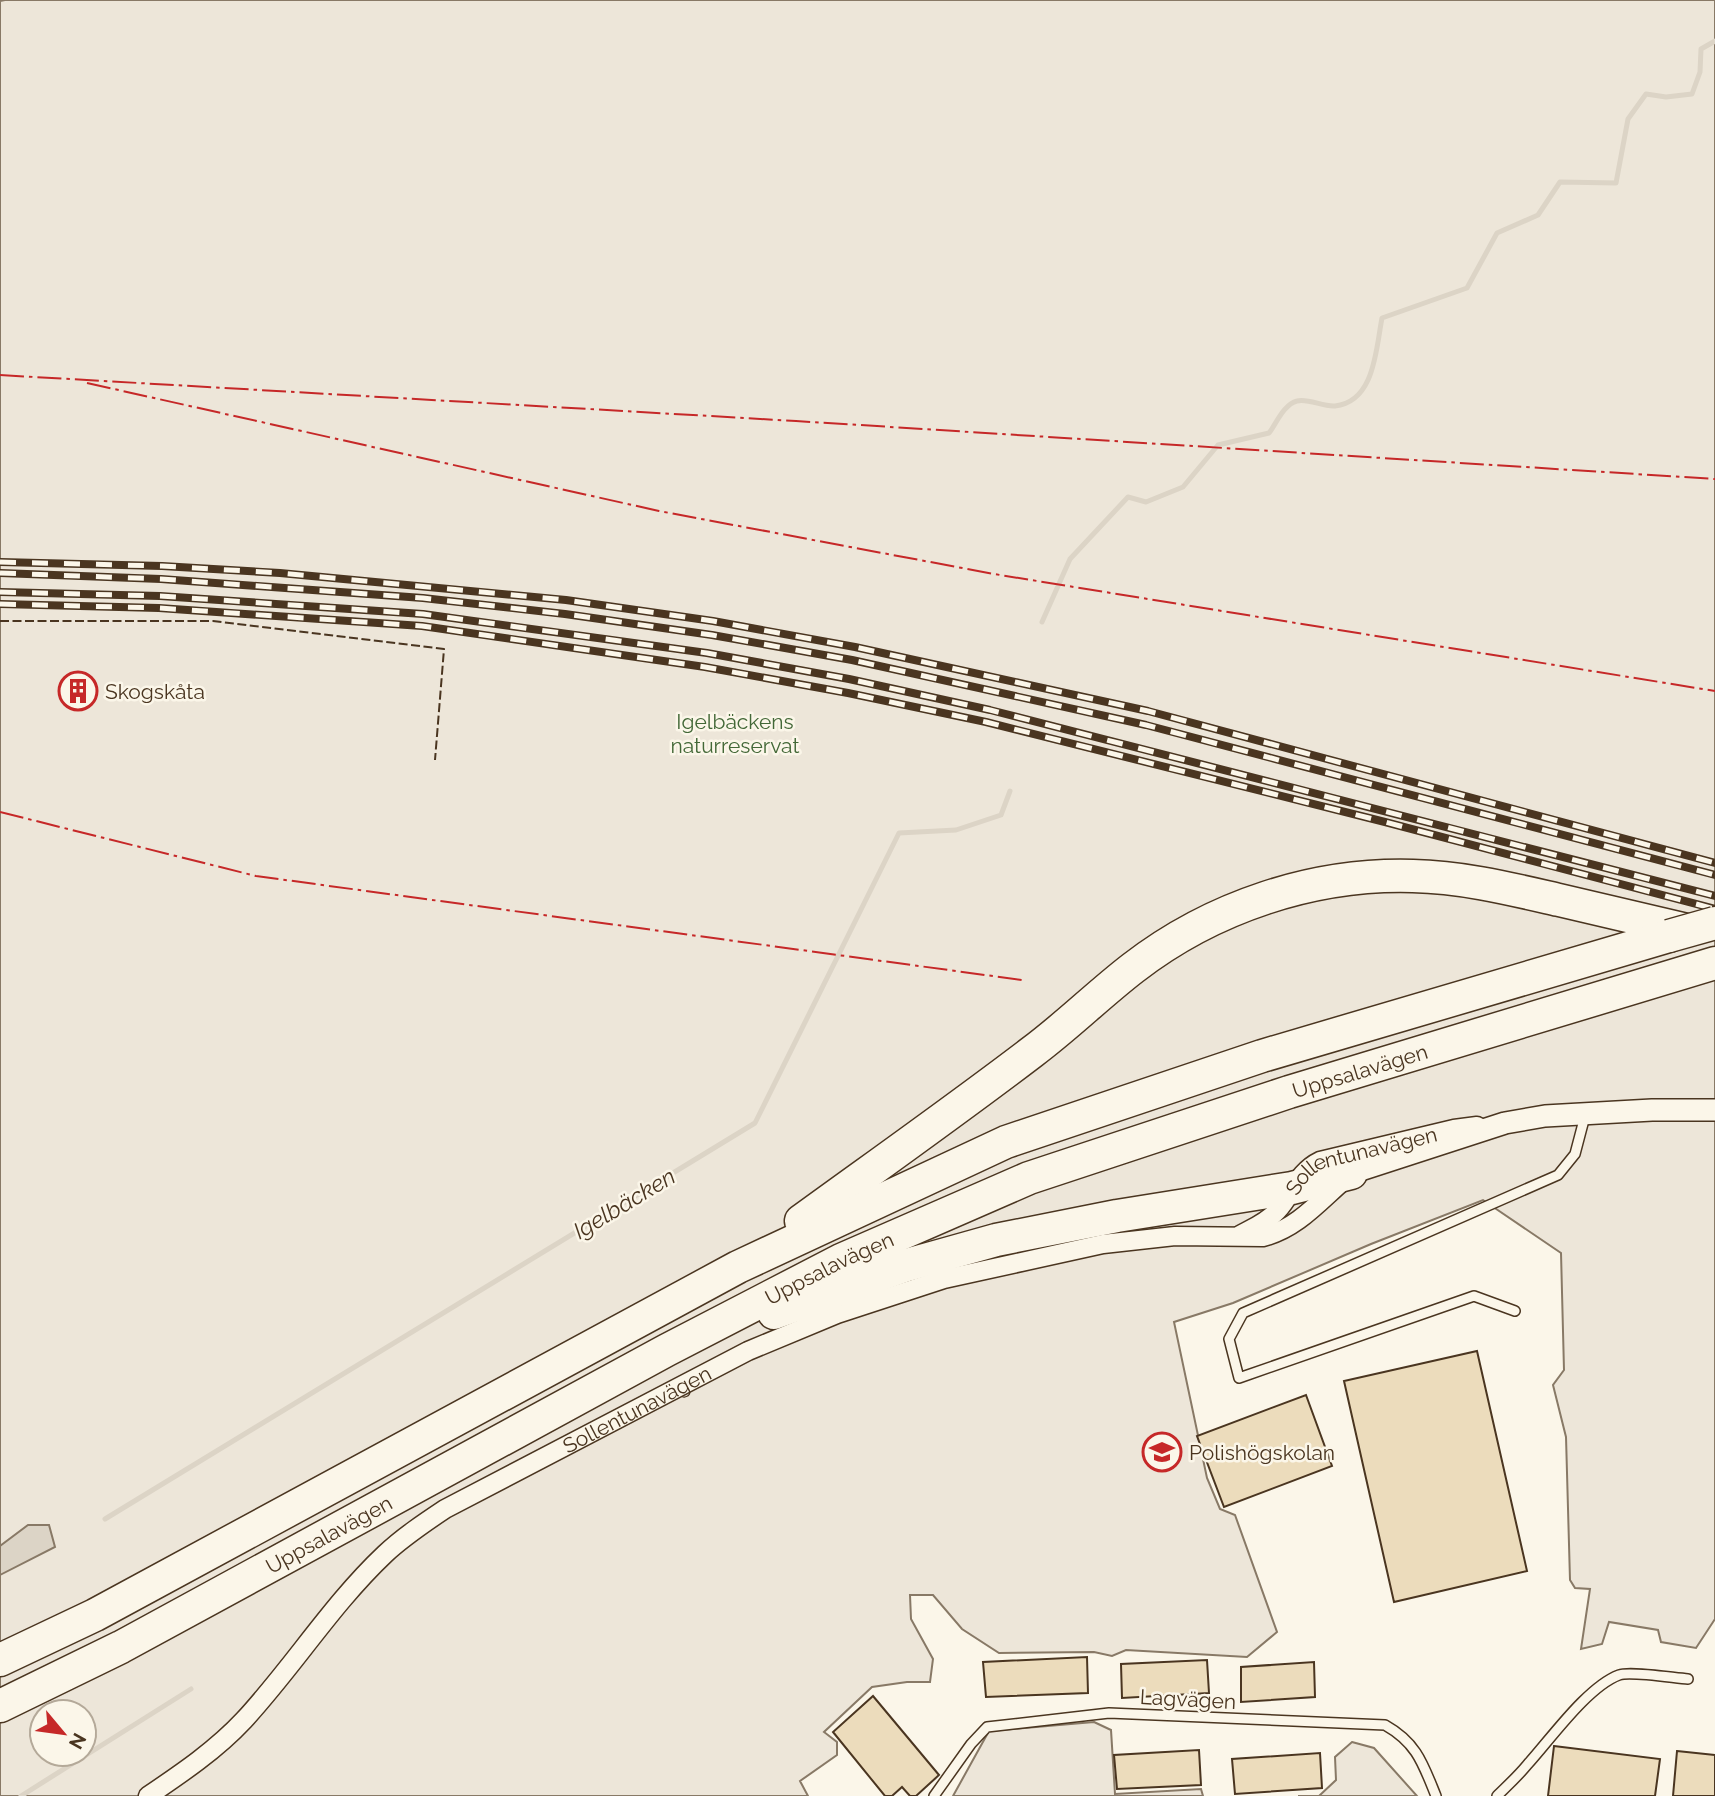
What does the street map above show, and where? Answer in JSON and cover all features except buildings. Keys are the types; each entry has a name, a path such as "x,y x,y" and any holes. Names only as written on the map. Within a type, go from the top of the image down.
{"highway":[{"path":"738,1267 1006,1072 1163,946 1239,906 1279,893 1364,877 1455,878 1496,885 1715,937"},
{"name":"Uppsalavägen","path":"0,1660 95,1615 738,1267 1006,1142 1262,1056 1715,923"},
{"name":"Uppsalavägen","path":"0,1706 121,1647 667,1350 841,1260 1029,1178 1289,1092 1715,963"},
{"path":"667,1350 907,1265 996,1240 1116,1216 1292,1188 1352,1173"}],"street":[{"name":"Sollentunavägen","path":"1237,1236 1268,1220 1310,1166 1320,1161 1454,1129 1545,1116 1653,1110 1715,1110"},
{"name":"Sollentunavägen","path":"148,1796 186,1770 242,1722 343,1598 385,1553 414,1529 445,1509 724,1364 836,1314 944,1279 1104,1244 1175,1236 1263,1237 1291,1226 1352,1173 1505,1123"}],"lane":[{"path":"1515,1311 1474,1296 1239,1378 1229,1339 1243,1313 1558,1175 1574,1154 1586,1114"},
{"path":"1497,1796 1597,1688 1610,1680 1621,1674 1688,1679"},
{"name":"Lagvägen","path":"934,1796 971,1744 987,1727 1109,1713 1385,1725 1406,1739 1419,1754 1436,1796"}],"green space":[{"name":"Igelbäckens naturreservat","path":"1715,0 1715,1619 1696,1648 1661,1642 1658,1630 1609,1622 1602,1644 1581,1649 1590,1589 1575,1588 1570,1580 1566,1437 1553,1385 1564,1370 1561,1253 1483,1200 1233,1303 1174,1322 1207,1478 1220,1509 1235,1515 1277,1632 1247,1657 1126,1650 1112,1656 1094,1652 999,1653 962,1629 933,1595 910,1595 911,1619 933,1659 930,1682 872,1687 824,1732 837,1742 837,1755 800,1781 808,1796 0,1796 0,1"},
{"path":"1094,1722 1111,1730 1115,1794 1201,1789 1203,1796 953,1796 989,1731"},
{"path":"1352,1742 1374,1748 1417,1796 1319,1796 1336,1780 1335,1757"}],"shaded area":[{"path":"28,1525 49,1525 55,1547 0,1575 0,1546"}],"waterway":[{"name":"Igelbäcken","path":"1042,622 1070,559 1128,497 1146,502 1183,487 1218,445 1269,433 1292,403 1306,401 1335,406 1348,402 1358,395 1371,372 1382,318 1467,288 1497,233 1538,215 1560,182 1616,183 1628,119 1646,94 1666,97 1692,94 1700,72 1701,49 1715,41"},
{"name":"Igelbäcken","path":"105,1519 755,1123 899,833 956,830 1001,815 1010,791"},
{"name":"Igelbäcken","path":"21,1796 191,1689"}],"railway":[{"path":"0,562 162,566 280,573 566,600 713,621 855,647 1148,711 1715,863"},
{"path":"0,573 161,579 423,598 565,614 712,635 852,660 1146,725 1715,875"},
{"path":"0,592 160,596 423,614 707,653 849,679 990,710 1715,896"},
{"path":"0,604 159,608 422,626 705,667 986,722 1385,822 1715,909"}],"fence":[{"path":"0,621 213,621 444,649 435,760"}],"power":[{"path":"0,375 796,421 1715,479"},
{"path":"87,383 659,511 994,574 1715,691"},
{"path":"0,812 256,876 1022,980"}],"place":[{"name":"Skogskåta","path":"78,691"},
{"name":"Polishögskolan","path":"1162,1452"}]}
